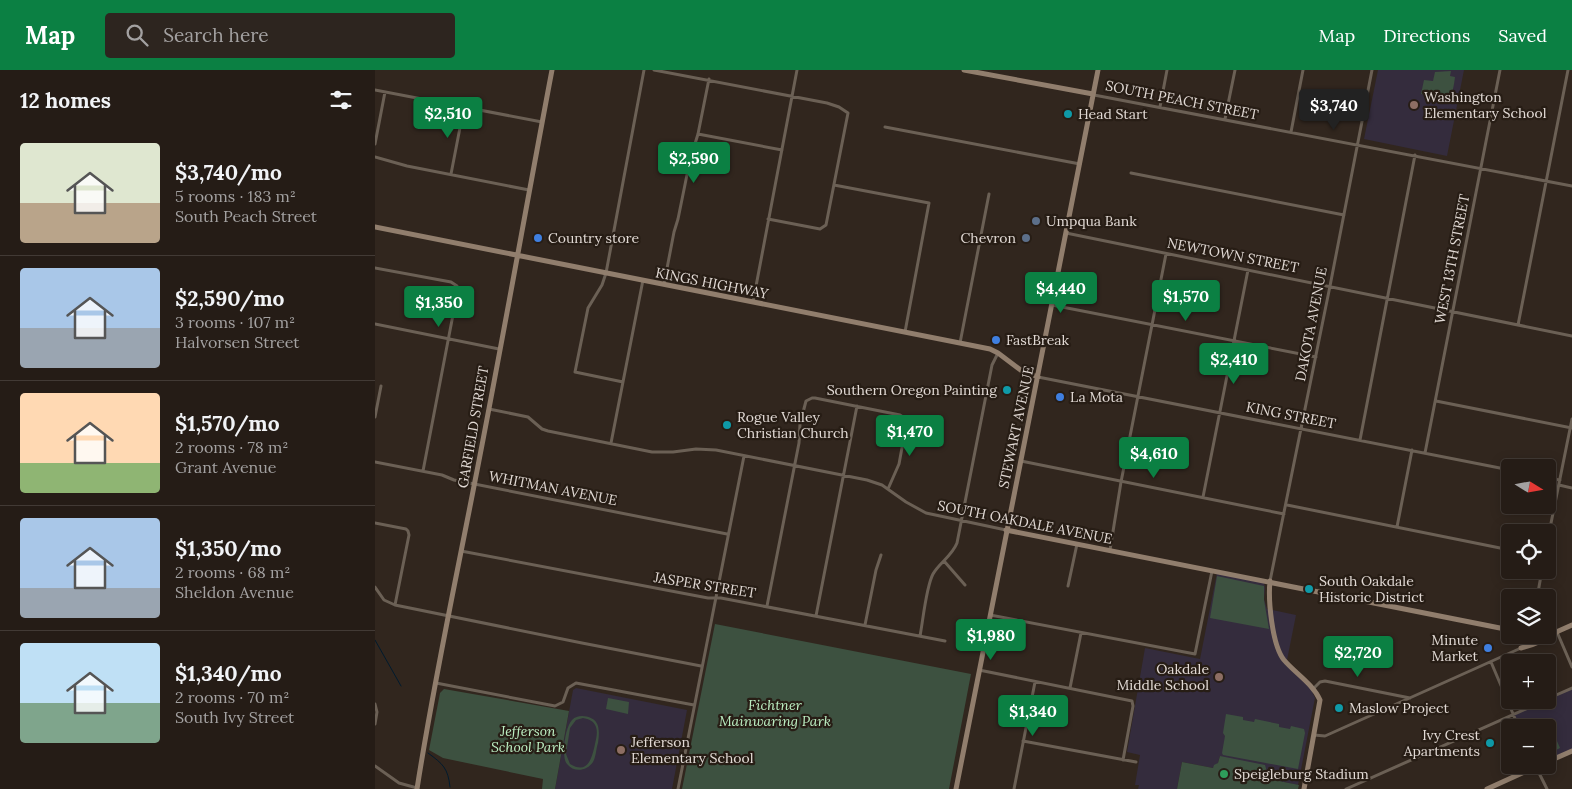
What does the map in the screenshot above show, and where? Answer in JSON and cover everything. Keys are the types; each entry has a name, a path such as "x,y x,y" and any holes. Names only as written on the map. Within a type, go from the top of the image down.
{"street":[{"name":"GARFIELD STREET","path":"418,789 436,683 552,70"},
{"path":"623,382 575,372 588,308 602,285 605,273 644,70"},
{"path":"654,70 834,105 848,113 824,227 820,229 768,219"},
{"path":"753,302 797,70"},
{"name":"SOUTH PEACH STREET","path":"964,70 1572,186"},
{"name":"STEWART AVENUE","path":"956,789 1098,70"},
{"path":"1160,107 1167,70"},
{"path":"1225,120 1235,70"},
{"path":"1291,132 1303,70"},
{"name":"DAKOTA AVENUE","path":"1270,581 1287,505 1372,70"},
{"name":"WEST 13TH STREET","path":"1425,453 1500,70"},
{"path":"1518,325 1568,70"},
{"path":"664,284 709,80"},
{"path":"375,90 542,122"},
{"path":"375,144 385,92"},
{"path":"451,174 464,107"},
{"path":"885,127 1080,164"},
{"path":"698,134 782,150"},
{"path":"1360,440 1415,156"},
{"path":"375,157 407,166 529,190"},
{"path":"1131,173 1344,215"},
{"path":"834,185 929,203 905,332"},
{"path":"960,343 989,194"},
{"name":"KINGS HIGHWAY","path":"375,227 990,349 1022,372 1038,377"},
{"name":"NEWTOWN STREET","path":"1066,233 1572,336"},
{"path":"1110,550 1121,482 1167,254"},
{"path":"375,268 451,282 457,286 449,339 423,471"},
{"path":"1203,497 1248,270"},
{"path":"611,444 643,280"},
{"path":"1052,305 1316,357"},
{"path":"375,324 499,349"},
{"path":"920,636 931,579 935,571 956,547 991,365 998,353"},
{"name":"KING STREET","path":"1038,377 1501,468"},
{"path":"375,417 381,386"},
{"path":"767,606 799,443 800,424 805,404 809,399 857,406 899,415 905,419 906,426 899,464 887,489"},
{"path":"1435,401 1571,428"},
{"path":"815,616 857,406"},
{"name":"SOUTH OAKDALE AVENUE","path":"489,409 528,417 542,429 548,431 652,452 664,453 707,449 843,475 873,482 926,513 1501,628"},
{"path":"1551,524 1572,419"},
{"path":"1397,527 1411,450"},
{"path":"678,789 743,456"},
{"path":"1021,461 1284,514"},
{"name":"WHITMAN AVENUE","path":"375,462 442,475 454,480 727,534"},
{"path":"1556,479 1560,480"},
{"path":"1559,485 1572,488"},
{"path":"1287,505 1501,548"},
{"path":"375,523 406,529 409,532 395,605"},
{"path":"1068,586 1077,544"},
{"name":"JASPER STREET","path":"461,551 708,598 767,606 945,641"},
{"path":"865,625 876,570 881,555"},
{"path":"944,561 965,585"},
{"path":"990,615 1192,655 1196,652 1212,570"},
{"path":"1270,581 1269,601 1277,647 1284,660 1313,689 1320,700 1304,789"},
{"path":"375,588 384,600 395,605 701,666"},
{"path":"1314,735 1325,736 1521,648 1543,640 1572,625"},
{"path":"1557,632 1572,666"},
{"path":"1070,688 1081,633"},
{"path":"1521,648 1526,644"},
{"path":"1491,662 1516,719"},
{"path":"979,670 1130,700 1133,706 1123,760"},
{"path":"1313,689 1320,682 1325,681 1410,698"},
{"path":"1014,789 1035,682"},
{"path":"436,683 555,706 563,702 568,688 576,683 694,705"},
{"path":"1556,696 1572,688"},
{"path":"375,704 377,712 375,724"},
{"path":"1346,789 1527,709"},
{"path":"1023,741 1136,762"},
{"path":"1556,758 1572,751"},
{"path":"375,766 399,783 418,789"},
{"path":"1487,789 1520,774"},
{"path":"1540,774 1547,789"}],"shaded area":[{"name":"Washington Elementary School","path":"1378,70 1464,70 1447,156 1364,139"},
{"name":"Oakdale Middle School","path":"1217,573 1264,583 1264,599 1267,609 1296,615 1286,665 1311,689 1315,698 1298,785 1269,779 1220,756 1218,763 1213,768 1182,762 1177,789 1138,789 1139,785 1135,785 1140,755 1127,752 1145,648 1200,659"},
{"name":"Jefferson Elementary School","path":"576,688 687,710 672,789 555,789 573,690"},
{"path":"1572,688 1572,751 1556,758 1556,719 1516,719 1514,715 1527,709 1556,709 1556,695"}],"green space":[{"path":"1451,71 1450,76 1455,77 1453,91 1449,98 1441,100 1427,98 1428,95 1421,94 1424,80 1433,81 1435,72"},
{"path":"1217,576 1264,586 1264,600 1269,629 1210,618"},
{"name":"Fichtner Mainwaring Park","path":"715,624 971,674 949,789 682,789"},
{"name":"Jefferson School Park","path":"444,689 569,711 555,789 542,789 543,779 443,758 429,750 440,693"},
{"path":"608,698 629,702 628,714 606,709"},
{"path":"1226,714 1243,717 1243,720 1254,722 1255,719 1279,724 1279,727 1290,729 1291,726 1304,729 1305,733 1298,769 1223,755 1225,736 1223,733"},
{"path":"581,716 595,721 599,729 599,738 593,762 584,769 577,770 567,764 564,749 567,729 574,718","holes":["583,718 591,721 597,731 591,759 585,766 576,767 570,764 566,754 570,728 576,720"]},
{"path":"1556,739 1560,748 1556,750"},
{"name":"Speigleburg Stadium","path":"1220,756 1265,765 1269,779 1299,785 1298,789 1177,789 1182,762 1213,768 1218,763"}],"waterway":[{"path":"375,640 401,686"},
{"path":"428,753 444,767 448,775 450,787"}],"place":[{"name":"Washington Elementary School","path":"1414,105"},
{"name":"Head Start","path":"1068,114"},
{"name":"Umpqua Bank","path":"1036,221"},
{"name":"Country store","path":"538,238"},
{"name":"Chevron","path":"1026,238"},
{"name":"FastBreak","path":"996,340"},
{"name":"Southern Oregon Painting","path":"1007,390"},
{"name":"La Mota","path":"1060,397"},
{"name":"Rogue Valley Christian Church","path":"727,425"},
{"name":"South Oakdale Historic District","path":"1309,589"},
{"name":"Minute Market","path":"1488,648"},
{"name":"Oakdale Middle School","path":"1219,677"},
{"name":"Maslow Project","path":"1339,708"},
{"name":"Ivy Crest Apartments","path":"1490,743"},
{"name":"Jefferson Elementary School","path":"621,750"},
{"name":"Speigleburg Stadium","path":"1224,774"}]}
